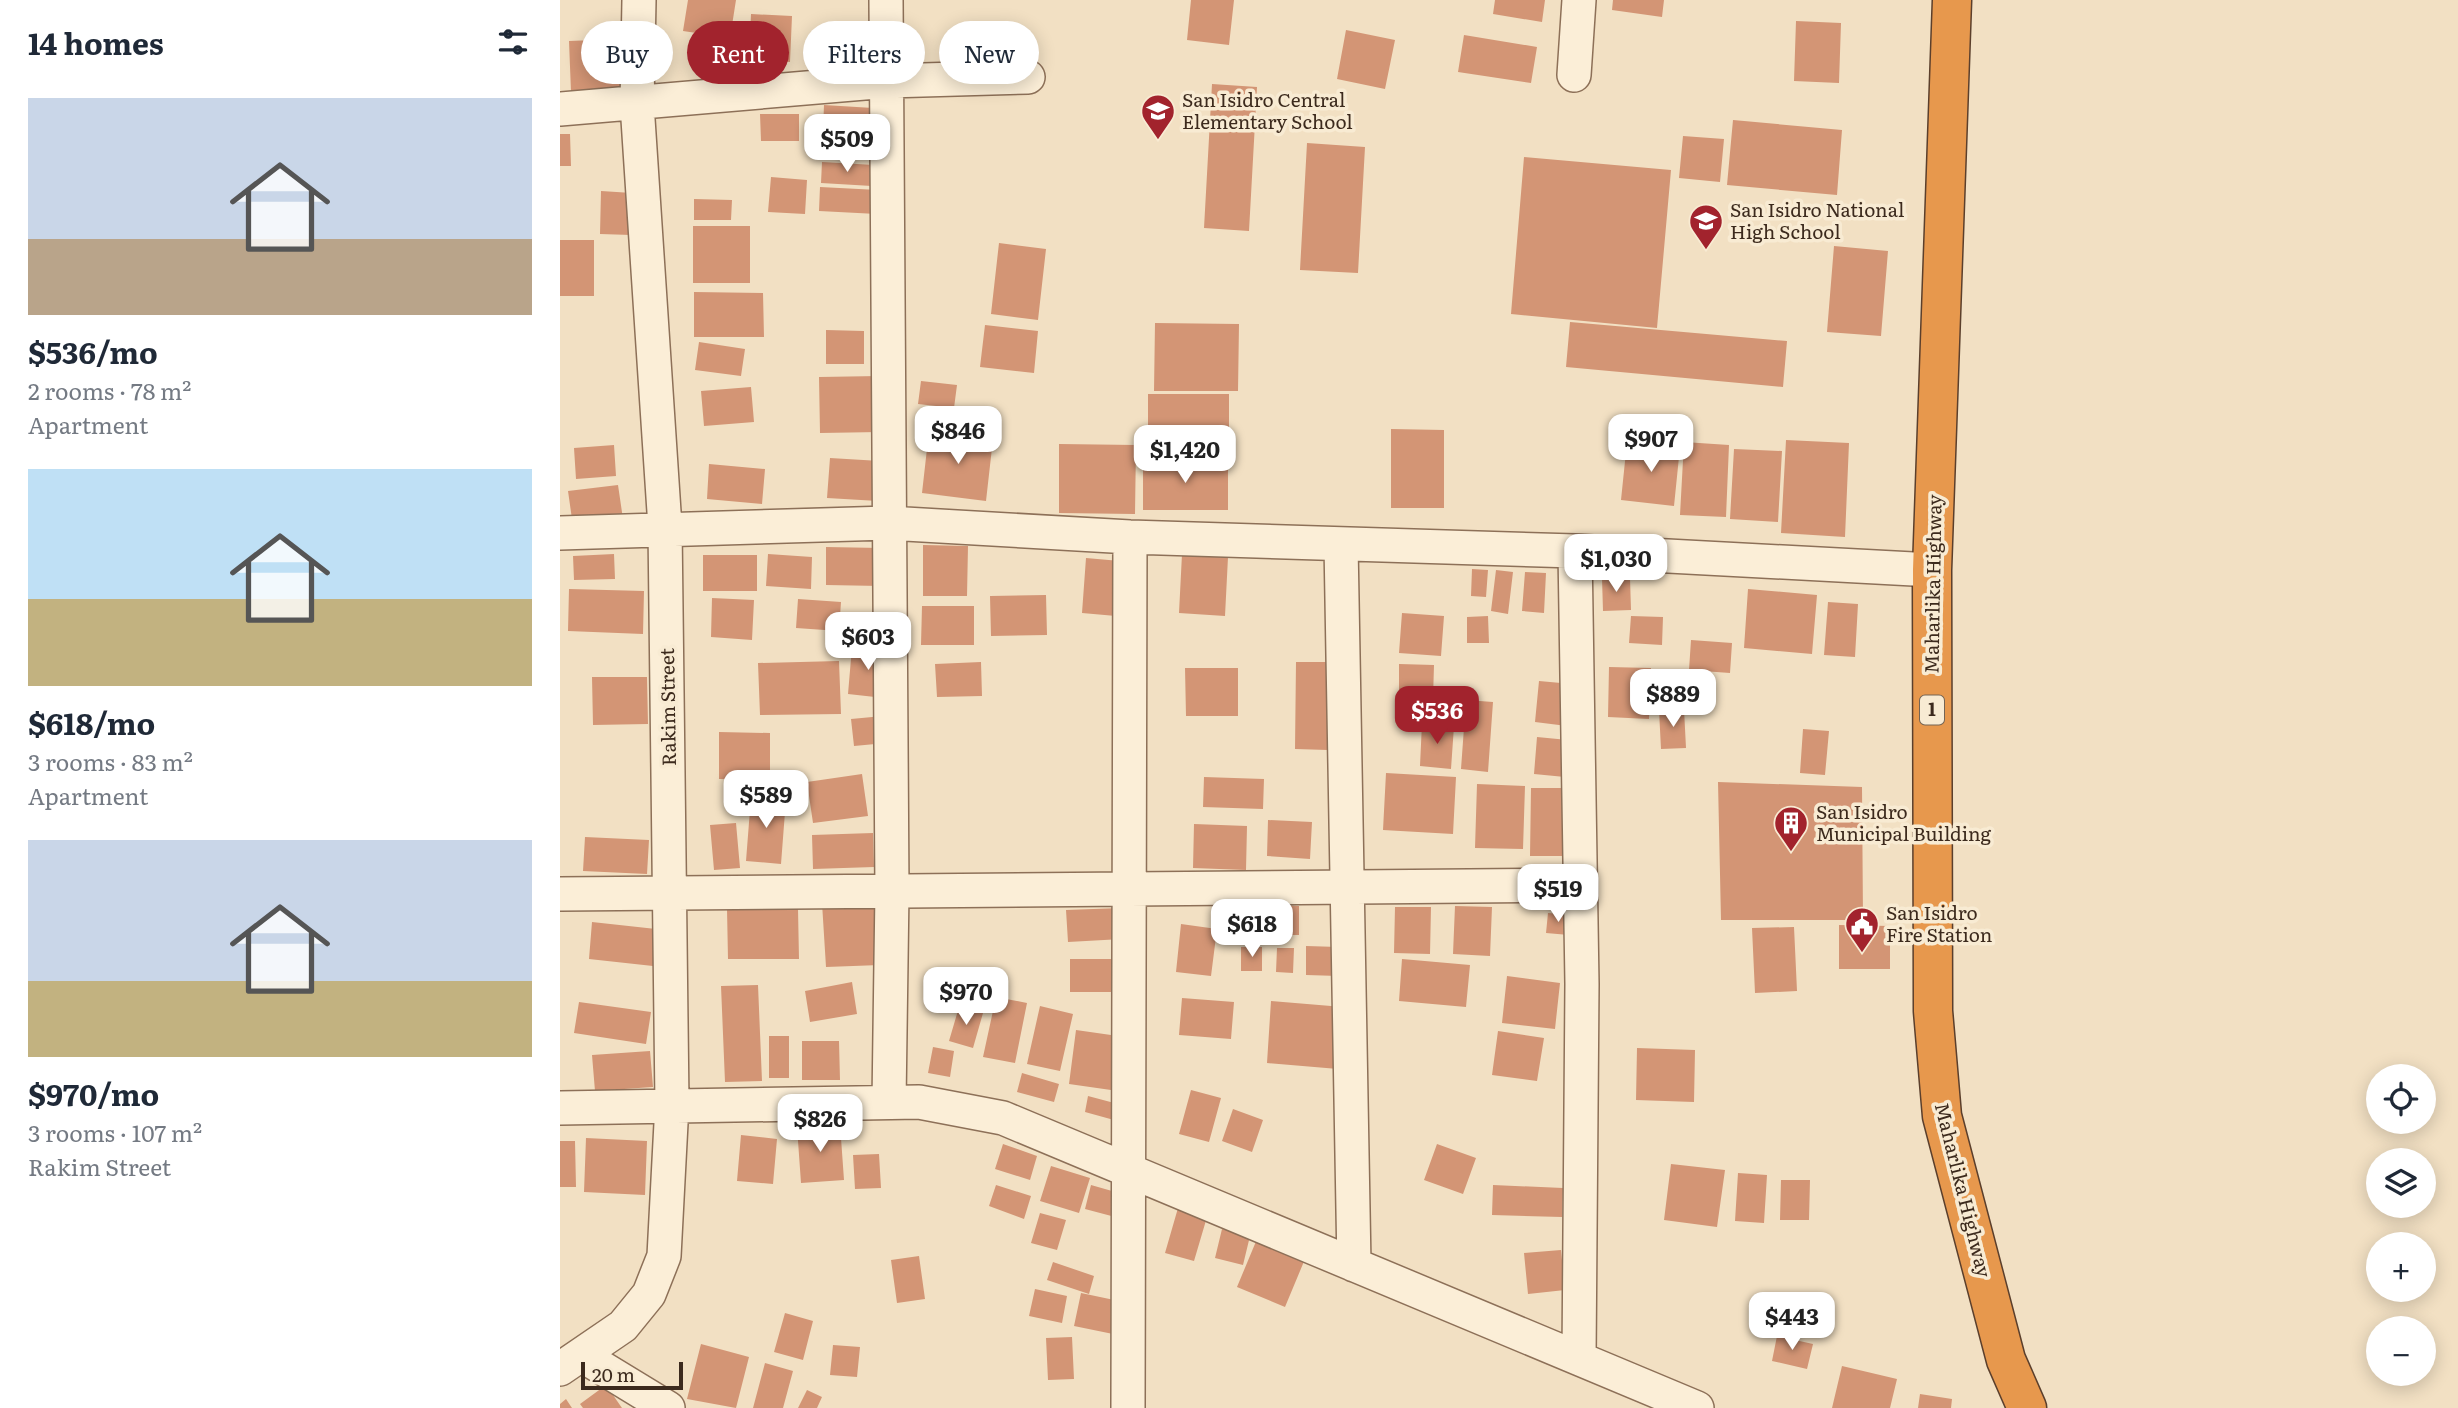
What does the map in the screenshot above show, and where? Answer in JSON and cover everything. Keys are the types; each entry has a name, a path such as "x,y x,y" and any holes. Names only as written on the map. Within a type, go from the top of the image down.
{"highway":[{"name":"Maharlika Highway","path":"1952,0 1932,570 1933,1011 1942,1116 2006,1360 2027,1408"}],"street":[{"name":"Rakim Street","path":"571,1362 623,1326 649,1294 664,1256 672,1104 665,527 637,104 639,0"},
{"path":"887,0 887,21"},
{"path":"1574,75 1579,0"},
{"path":"560,109 855,84"},
{"path":"888,84 888,523 892,891 889,1102"},
{"path":"560,533 665,527 888,523 1130,537 1575,551 1932,570"},
{"path":"1128,1408 1130,537"},
{"path":"1341,544 1354,1265"},
{"path":"1575,551 1580,886 1579,1358"},
{"path":"560,894 1580,886"},
{"path":"560,1108 672,1104 919,1102 1003,1118 1697,1408"},
{"path":"571,1362 668,1408"}],"building":[{"path":"688,0 736,0 733,21 687,21 687,32 683,31"},
{"path":"1191,0 1234,0 1229,45 1187,40"},
{"path":"1495,0 1545,0 1542,22 1493,14"},
{"path":"1613,0 1664,0 1662,17 1612,10"},
{"path":"751,14 792,16 790,62 789,21 751,21"},
{"path":"1796,21 1841,23 1839,83 1794,81"},
{"path":"1346,30 1395,40 1385,89 1337,79"},
{"path":"1464,35 1537,47 1531,83 1458,72"},
{"path":"569,41 581,41 581,84 623,84 623,91 571,92"},
{"path":"1212,84 1257,87 1249,231 1204,228"},
{"path":"824,105 873,108 873,133 823,131"},
{"path":"760,114 799,114 799,141 761,141"},
{"path":"1733,120 1842,130 1837,195 1727,185"},
{"path":"560,134 570,134 571,166 560,166"},
{"path":"1683,136 1724,139 1720,182 1679,178"},
{"path":"824,138 870,139 870,159 825,159"},
{"path":"1307,143 1365,147 1358,273 1300,270"},
{"path":"1524,157 1671,170 1657,328 1511,314"},
{"path":"822,162 874,165 872,186 821,183"},
{"path":"771,177 807,180 805,214 768,212"},
{"path":"820,187 878,190 877,214 819,211"},
{"path":"601,191 632,193 631,235 600,234"},
{"path":"694,199 732,200 731,220 694,220"},
{"path":"693,226 750,226 750,283 693,283"},
{"path":"560,240 594,240 594,296 560,296"},
{"path":"999,243 1046,249 1038,320 991,314"},
{"path":"1834,246 1888,251 1881,336 1827,332"},
{"path":"694,292 763,293 764,337 694,337"},
{"path":"1570,322 1787,341 1783,387 1566,367"},
{"path":"1155,323 1239,324 1238,391 1154,391"},
{"path":"985,325 1038,331 1034,373 980,367"},
{"path":"826,330 864,331 864,364 826,364"},
{"path":"699,342 745,349 741,376 695,370"},
{"path":"879,376 880,432 820,433 819,377"},
{"path":"921,381 957,385 954,408 918,404"},
{"path":"751,387 754,422 704,426 701,391"},
{"path":"1148,394 1229,394 1229,457 1148,457"},
{"path":"1391,429 1444,430 1444,508 1391,508"},
{"path":"929,431 993,439 986,501 922,493"},
{"path":"1786,440 1849,443 1845,537 1781,533"},
{"path":"1627,442 1680,447 1674,506 1621,500"},
{"path":"1684,442 1729,445 1726,517 1680,515"},
{"path":"1059,444 1136,445 1135,514 1059,513"},
{"path":"614,445 616,476 576,479 574,448"},
{"path":"1734,449 1782,451 1778,522 1730,519"},
{"path":"830,458 880,461 878,501 827,498"},
{"path":"1143,460 1228,461 1228,510 1143,510"},
{"path":"709,464 765,469 762,504 707,499"},
{"path":"618,485 623,519 573,526 568,491"},
{"path":"923,545 968,546 967,596 923,596"},
{"path":"826,547 881,548 881,586 826,585"},
{"path":"614,554 615,579 574,580 573,556"},
{"path":"768,554 812,557 811,589 766,586"},
{"path":"1182,554 1228,557 1225,616 1179,613"},
{"path":"703,555 757,555 757,591 703,591"},
{"path":"1086,558 1120,561 1116,616 1082,613"},
{"path":"1472,569 1488,570 1486,597 1471,596"},
{"path":"1496,570 1513,572 1508,614 1491,611"},
{"path":"1525,572 1546,573 1544,613 1522,611"},
{"path":"1602,578 1630,578 1631,610 1603,611"},
{"path":"569,589 644,591 643,634 568,631"},
{"path":"1748,589 1817,595 1812,654 1744,648"},
{"path":"1046,595 1047,635 991,636 990,596"},
{"path":"712,598 754,600 752,640 711,637"},
{"path":"798,599 841,602 839,631 796,628"},
{"path":"1828,602 1858,604 1855,657 1824,655"},
{"path":"922,606 974,606 974,645 921,645"},
{"path":"1402,613 1444,616 1441,656 1399,653"},
{"path":"1488,616 1489,643 1467,643 1467,617"},
{"path":"1631,616 1663,617 1662,645 1629,643"},
{"path":"1691,640 1732,643 1730,673 1689,670"},
{"path":"852,647 888,651 884,698 848,694"},
{"path":"839,661 841,714 760,715 758,663"},
{"path":"981,662 982,696 937,697 935,664"},
{"path":"1296,662 1329,662 1328,750 1295,749"},
{"path":"1399,664 1434,665 1433,699 1399,698"},
{"path":"1609,667 1651,668 1649,719 1608,717"},
{"path":"1185,668 1238,668 1238,716 1186,716"},
{"path":"592,677 647,677 648,724 593,725"},
{"path":"1539,681 1572,684 1567,726 1535,722"},
{"path":"1466,700 1493,702 1488,772 1461,769"},
{"path":"1684,709 1686,748 1661,749 1659,710"},
{"path":"883,716 886,743 854,746 851,719"},
{"path":"1422,723 1454,726 1451,769 1420,766"},
{"path":"1803,729 1829,731 1825,775 1800,773"},
{"path":"719,732 770,733 770,780 719,779"},
{"path":"1537,737 1568,740 1565,777 1534,774"},
{"path":"1386,773 1456,777 1453,834 1383,830"},
{"path":"862,774 868,816 813,823 807,782"},
{"path":"1204,777 1264,779 1263,809 1203,807"},
{"name":"San Isidro Municipal Building","path":"1718,782 1862,787 1863,920 1721,920"},
{"path":"1477,784 1525,786 1523,849 1475,848"},
{"path":"1531,788 1564,788 1563,856 1530,856"},
{"path":"751,797 786,799 781,864 746,861"},
{"path":"1268,820 1312,822 1310,859 1267,856"},
{"path":"736,823 740,868 714,870 710,825"},
{"path":"1194,824 1247,826 1246,870 1193,868"},
{"path":"873,833 874,867 813,869 812,835"},
{"path":"585,837 649,840 647,874 583,871"},
{"path":"877,901 880,965 826,967 822,903"},
{"path":"1278,905 1299,906 1299,935 1278,935"},
{"path":"1455,906 1492,907 1490,956 1453,954"},
{"path":"1395,907 1431,907 1430,954 1394,953"},
{"path":"1121,908 1122,939 1068,942 1066,910"},
{"path":"727,909 798,909 799,959 728,959"},
{"path":"1245,909 1265,909 1265,935 1245,935"},
{"path":"1223,910 1240,911 1238,937 1221,936"},
{"path":"1548,913 1571,915 1569,935 1546,933"},
{"path":"592,922 656,929 653,966 589,959"},
{"path":"1181,924 1217,929 1211,976 1176,972"},
{"path":"1839,925 1890,926 1890,969 1839,969"},
{"path":"1794,927 1797,991 1755,993 1752,928"},
{"path":"1306,946 1339,947 1339,976 1306,975"},
{"path":"1241,947 1262,947 1262,971 1241,971"},
{"path":"1277,948 1294,948 1293,973 1276,972"},
{"path":"1070,959 1120,959 1121,992 1070,992"},
{"path":"1402,959 1470,965 1466,1007 1399,1001"},
{"path":"1507,976 1560,983 1555,1029 1502,1023"},
{"path":"852,982 857,1014 810,1022 805,991"},
{"path":"758,985 762,1081 725,1082 721,986"},
{"path":"996,997 1027,1003 1015,1063 983,1057"},
{"path":"1182,998 1234,1002 1231,1039 1179,1035"},
{"path":"1271,1001 1343,1007 1338,1069 1267,1063"},
{"path":"579,1002 651,1012 646,1044 574,1033"},
{"path":"1040,1006 1073,1014 1060,1071 1027,1064"},
{"path":"959,1007 983,1013 973,1048 949,1041"},
{"path":"1076,1030 1125,1037 1118,1091 1069,1084"},
{"path":"1498,1031 1544,1038 1537,1081 1492,1075"},
{"path":"769,1036 789,1036 789,1078 769,1078"},
{"path":"802,1041 839,1041 840,1080 802,1080"},
{"path":"933,1047 954,1051 950,1077 928,1073"},
{"path":"1637,1048 1695,1050 1694,1102 1636,1100"},
{"path":"650,1051 653,1087 595,1091 592,1055"},
{"path":"1022,1073 1059,1084 1054,1102 1017,1092"},
{"path":"1191,1090 1221,1098 1209,1142 1179,1134"},
{"path":"1088,1096 1118,1104 1114,1120 1085,1112"},
{"path":"1233,1109 1263,1120 1252,1152 1222,1141"},
{"path":"840,1124 844,1180 801,1183 797,1127"},
{"path":"741,1135 777,1139 773,1184 737,1181"},
{"path":"586,1138 647,1141 645,1195 584,1192"},
{"path":"560,1141 575,1141 576,1187 560,1187"},
{"path":"1003,1144 1037,1156 1030,1180 995,1169"},
{"path":"1437,1144 1476,1158 1463,1194 1424,1180"},
{"path":"879,1154 881,1188 855,1189 853,1155"},
{"path":"1671,1164 1725,1170 1717,1227 1664,1220"},
{"path":"1051,1166 1090,1178 1079,1213 1040,1201"},
{"path":"1738,1173 1767,1175 1764,1223 1735,1221"},
{"path":"1781,1180 1810,1180 1809,1220 1780,1220"},
{"path":"996,1185 1031,1196 1024,1219 989,1206"},
{"path":"1091,1185 1126,1195 1119,1218 1085,1209"},
{"path":"1493,1185 1563,1188 1562,1217 1492,1215"},
{"path":"1178,1208 1207,1217 1194,1261 1165,1253"},
{"path":"1040,1213 1066,1220 1057,1250 1031,1243"},
{"path":"1222,1229 1250,1236 1243,1265 1215,1258"},
{"path":"1257,1239 1305,1259 1285,1307 1237,1287"},
{"path":"1561,1250 1565,1290 1528,1294 1524,1253"},
{"path":"919,1256 925,1299 897,1303 891,1260"},
{"path":"1053,1262 1094,1276 1089,1294 1047,1280"},
{"path":"1035,1289 1067,1296 1062,1323 1029,1316"},
{"path":"1081,1293 1119,1301 1113,1334 1074,1326"},
{"path":"785,1313 813,1321 803,1360 774,1352"},
{"path":"1777,1336 1813,1344 1807,1369 1772,1361"},
{"path":"1072,1337 1074,1379 1048,1380 1046,1338"},
{"path":"701,1344 749,1357 736,1408 687,1399"},
{"path":"833,1345 860,1347 857,1377 830,1375"},
{"path":"765,1363 793,1371 783,1408 753,1408"},
{"path":"1842,1366 1897,1379 1890,1408 1832,1408"},
{"path":"606,1385 622,1408 583,1408 580,1404"},
{"path":"807,1390 822,1397 817,1408 798,1408"},
{"path":"1920,1394 1952,1399 1951,1408 1918,1408"},
{"path":"566,1399 572,1408 560,1408 560,1404"}],"place":[{"name":"San Isidro Central Elementary School","path":"1158,141"},
{"name":"San Isidro National High School","path":"1706,251"},
{"name":"San Isidro Municipal Building","path":"1791,853"},
{"name":"San Isidro Fire Station","path":"1862,954"}]}
